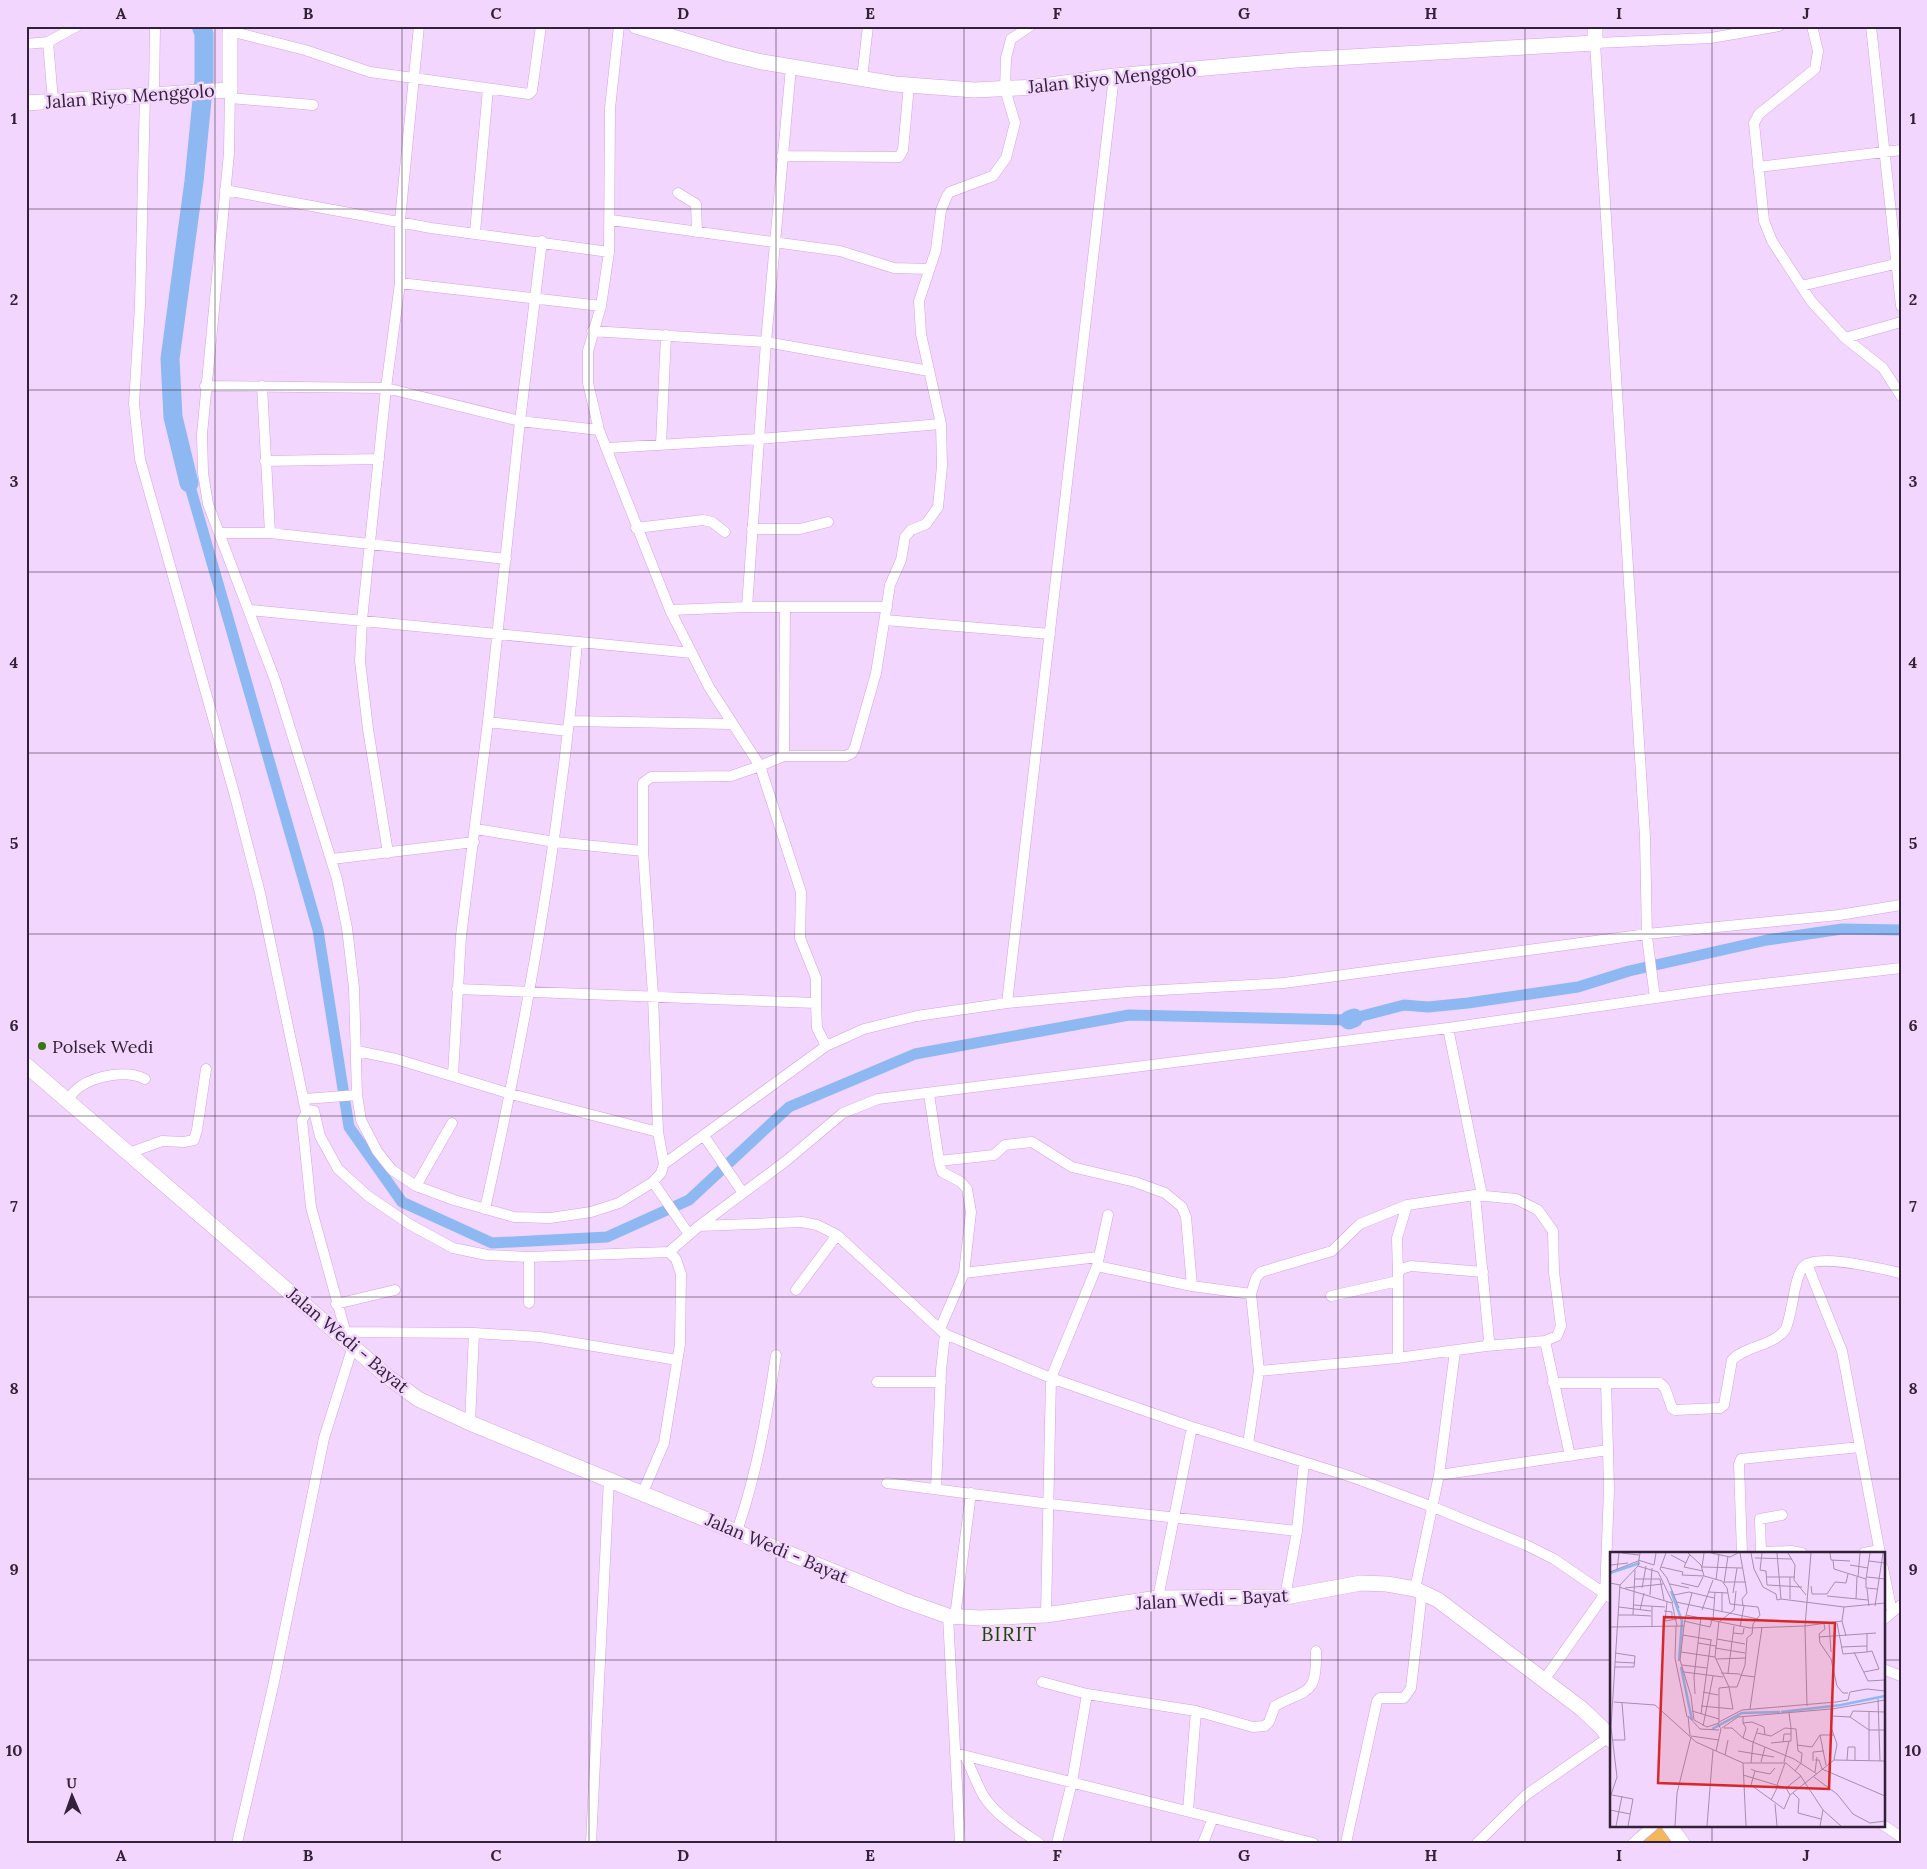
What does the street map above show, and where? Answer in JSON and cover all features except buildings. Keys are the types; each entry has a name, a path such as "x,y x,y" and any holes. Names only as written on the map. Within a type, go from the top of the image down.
{"main road":[{"name":"Jalan Riyo Menggolo","path":"636,26 729,54 791,67 909,86 974,90 1005,89 1114,76 1296,60 1595,43"},
{"path":"1595,26 1595,43"},
{"name":"Jalan Riyo Menggolo","path":"26,103 184,93 229,93 230,28"},
{"name":"Jalan Wedi - Bayat","path":"26,1065 410,1394 470,1423 643,1492 903,1600 951,1616 980,1618 1046,1615 1158,1598 1285,1597 1369,1583 1419,1591 1444,1604 1544,1680 1592,1717 1610,1738"},
{"path":"1670,1826 1682,1843"}],"street":[{"path":"26,44 48,42 77,26"},
{"path":"155,26 149,95 134,404 140,459 240,816 269,933 306,1112 302,1120 311,1207 336,1304 349,1340 324,1438 274,1682 237,1843"},
{"path":"388,853 361,678 362,620 386,388 400,282 400,220 419,26"},
{"path":"230,28 370,72 531,94 541,26"},
{"path":"619,26 610,108 611,220 609,252 601,306 592,331 587,372 599,430 636,528 670,610 732,724 760,766 801,892 800,938 816,978 817,1028 826,1046"},
{"path":"862,78 868,26"},
{"path":"313,104 229,93 229,153 205,386 202,434 203,473 208,504 250,610 275,680 332,859 347,928 354,988 357,1050 356,1095 364,1128 377,1152 392,1170 416,1186 484,1209 529,1219 591,1212 619,1202 655,1186 664,1164 658,1132 653,995 643,851 643,786 645,780 654,776 731,776 784,756 846,756 852,753 876,673 890,585 901,560 908,533 926,524 938,507 942,466 941,424 918,308 936,250 942,204 950,192 993,176 1006,158 1015,123 1005,89 1006,58 1011,39 1030,26"},
{"path":"1655,996 1647,935 1646,837 1595,43 1711,38 1758,28 1779,26"},
{"path":"1812,26 1818,51 1815,69 1755,120 1758,167 1767,231 1811,301 1845,338 1883,368 1901,396"},
{"path":"1871,26 1901,306"},
{"path":"48,42 53,102"},
{"path":"747,607 758,439 791,67"},
{"path":"1007,1003 1114,76"},
{"path":"782,156 899,157 903,150 909,86"},
{"path":"475,232 488,89"},
{"path":"1758,167 1901,150"},
{"path":"225,190 400,220 431,228 542,241 609,252"},
{"path":"678,193 696,204 697,232"},
{"path":"611,220 775,241 852,254 894,268 929,268"},
{"path":"453,1075 456,989 461,936 476,829 520,421 542,241"},
{"path":"1801,286 1895,264"},
{"path":"400,282 601,306"},
{"path":"1845,338 1901,322"},
{"path":"592,331 666,334 766,342 929,370"},
{"path":"661,444 666,334"},
{"path":"205,386 386,388 520,421 599,430"},
{"path":"262,386 270,532"},
{"path":"607,448 758,439 941,424"},
{"path":"265,461 379,459"},
{"path":"636,528 703,520 712,522 725,532"},
{"path":"752,529 800,529 828,522"},
{"path":"220,533 270,532 506,559"},
{"path":"670,610 786,606 887,607"},
{"path":"784,756 786,606"},
{"path":"250,610 692,653"},
{"path":"885,620 1050,634"},
{"path":"484,1209 511,1094 555,842 569,726 576,643"},
{"path":"488,722 569,726 732,724"},
{"path":"476,829 555,842 643,851"},
{"path":"332,859 474,842"},
{"path":"664,1164 705,1138 826,1046 864,1029 892,1022 1007,1003 1127,992 1284,983 1647,935 1839,915 1901,905"},
{"path":"669,1252 686,1231 699,1226 843,1113 856,1106 878,1100 1448,1028 1655,996 1901,968"},
{"path":"456,989 653,995 816,1003"},
{"path":"1448,1028 1479,1195 1489,1340 1486,1346"},
{"path":"357,1050 453,1075 511,1094 658,1132"},
{"path":"129,1153 162,1141 184,1142 194,1140 198,1130 206,1069"},
{"path":"67,1100 80,1086 102,1078 130,1074 145,1078"},
{"path":"929,1094 938,1161 942,1172 961,1182 969,1193 970,1235 964,1273 943,1332 936,1489"},
{"path":"304,1099 356,1095"},
{"path":"306,1112 314,1111 320,1136 338,1169 368,1196 409,1224 460,1250 487,1255 529,1257 669,1252 676,1259 681,1274 682,1329 664,1443 643,1492"},
{"path":"416,1186 452,1124"},
{"path":"705,1138 742,1191"},
{"path":"938,1161 994,1155 1005,1145 1032,1142 1072,1167 1136,1182 1165,1194 1182,1207 1186,1217 1192,1286"},
{"path":"655,1186 686,1231"},
{"path":"1248,1444 1259,1371 1251,1294 1256,1278 1261,1272 1332,1251 1360,1224 1407,1205 1479,1195 1516,1199 1529,1204 1544,1216 1553,1231 1554,1272 1561,1326 1557,1336 1545,1342 1486,1346 1398,1358 1259,1371"},
{"path":"1398,1358 1397,1238 1407,1205"},
{"path":"1046,1615 1046,1558 1050,1504 1051,1378 1098,1261 1108,1215"},
{"path":"699,1226 802,1222 817,1225 837,1235 943,1332 1051,1378 1433,1507 1526,1545 1554,1560 1608,1596"},
{"path":"796,1290 837,1235"},
{"path":"529,1257 529,1303"},
{"path":"1553,1383 1661,1383 1672,1408 1675,1410 1722,1407 1732,1360 1749,1349 1770,1341 1784,1330 1789,1320 1790,1304 1799,1274 1808,1264 1817,1260 1832,1261 1901,1273"},
{"path":"964,1273 1098,1261 1192,1286 1251,1294"},
{"path":"1808,1264 1842,1351 1880,1552"},
{"path":"1398,1278 1401,1269 1407,1266 1483,1272"},
{"path":"1331,1296 1398,1278"},
{"path":"336,1304 395,1290"},
{"path":"349,1340 474,1333 540,1337 676,1360"},
{"path":"470,1423 474,1333"},
{"path":"1545,1342 1570,1456"},
{"path":"1346,1843 1377,1701 1380,1698 1404,1698 1411,1688 1419,1591 1439,1475 1456,1351"},
{"path":"737,1531 749,1496 765,1430 776,1355"},
{"path":"877,1382 941,1382"},
{"path":"1544,1680 1608,1596 1609,1480 1606,1383"},
{"path":"1158,1598 1192,1427"},
{"path":"1742,1552 1739,1464 1741,1459 1860,1446"},
{"path":"1439,1475 1608,1450"},
{"path":"1285,1597 1297,1531 1304,1462"},
{"path":"591,1843 608,1479"},
{"path":"887,1483 1050,1504 1297,1531"},
{"path":"960,1843 960,1754 951,1616 970,1493"},
{"path":"1761,1552 1760,1520 1782,1515"},
{"path":"1771,1552 1791,1550 1798,1552"},
{"path":"1884,1573 1892,1612"},
{"path":"1884,1619 1901,1605"},
{"path":"1042,1682 1087,1694 1196,1711 1253,1726 1265,1726 1269,1722 1275,1706 1300,1694 1312,1685 1316,1675 1316,1651"},
{"path":"1884,1669 1901,1676"},
{"path":"1057,1843 1072,1782 1087,1694"},
{"path":"1188,1811 1196,1711"},
{"path":"1477,1843 1526,1795 1610,1738"},
{"path":"960,1754 1188,1811 1288,1840 1313,1843"},
{"path":"960,1754 990,1804 1015,1826 1039,1843"},
{"path":"1203,1843 1213,1818"},
{"path":"1633,1843 1653,1826"},
{"path":"1884,1826 1901,1837"}],"shaded area":[{"path":"1658,1826 1663,1826 1674,1843 1638,1843"}],"waterway":[{"path":"189,483 173,417 170,359 194,181 204,80 204,34 201,26"},
{"path":"189,483 318,930 349,1127 402,1202 492,1243 607,1237 689,1200 789,1107 915,1054 1129,1015 1349,1020"},
{"path":"1354,1018 1404,1005 1428,1007 1468,1003 1578,987 1629,971 1767,940 1842,929 1901,930"},
{"path":"1349,1020 1354,1018"}],"place":[{"name":"Polsek Wedi","path":"42,1046"}],"district":[{"name":"BIRIT","path":"1009,1633"}]}
